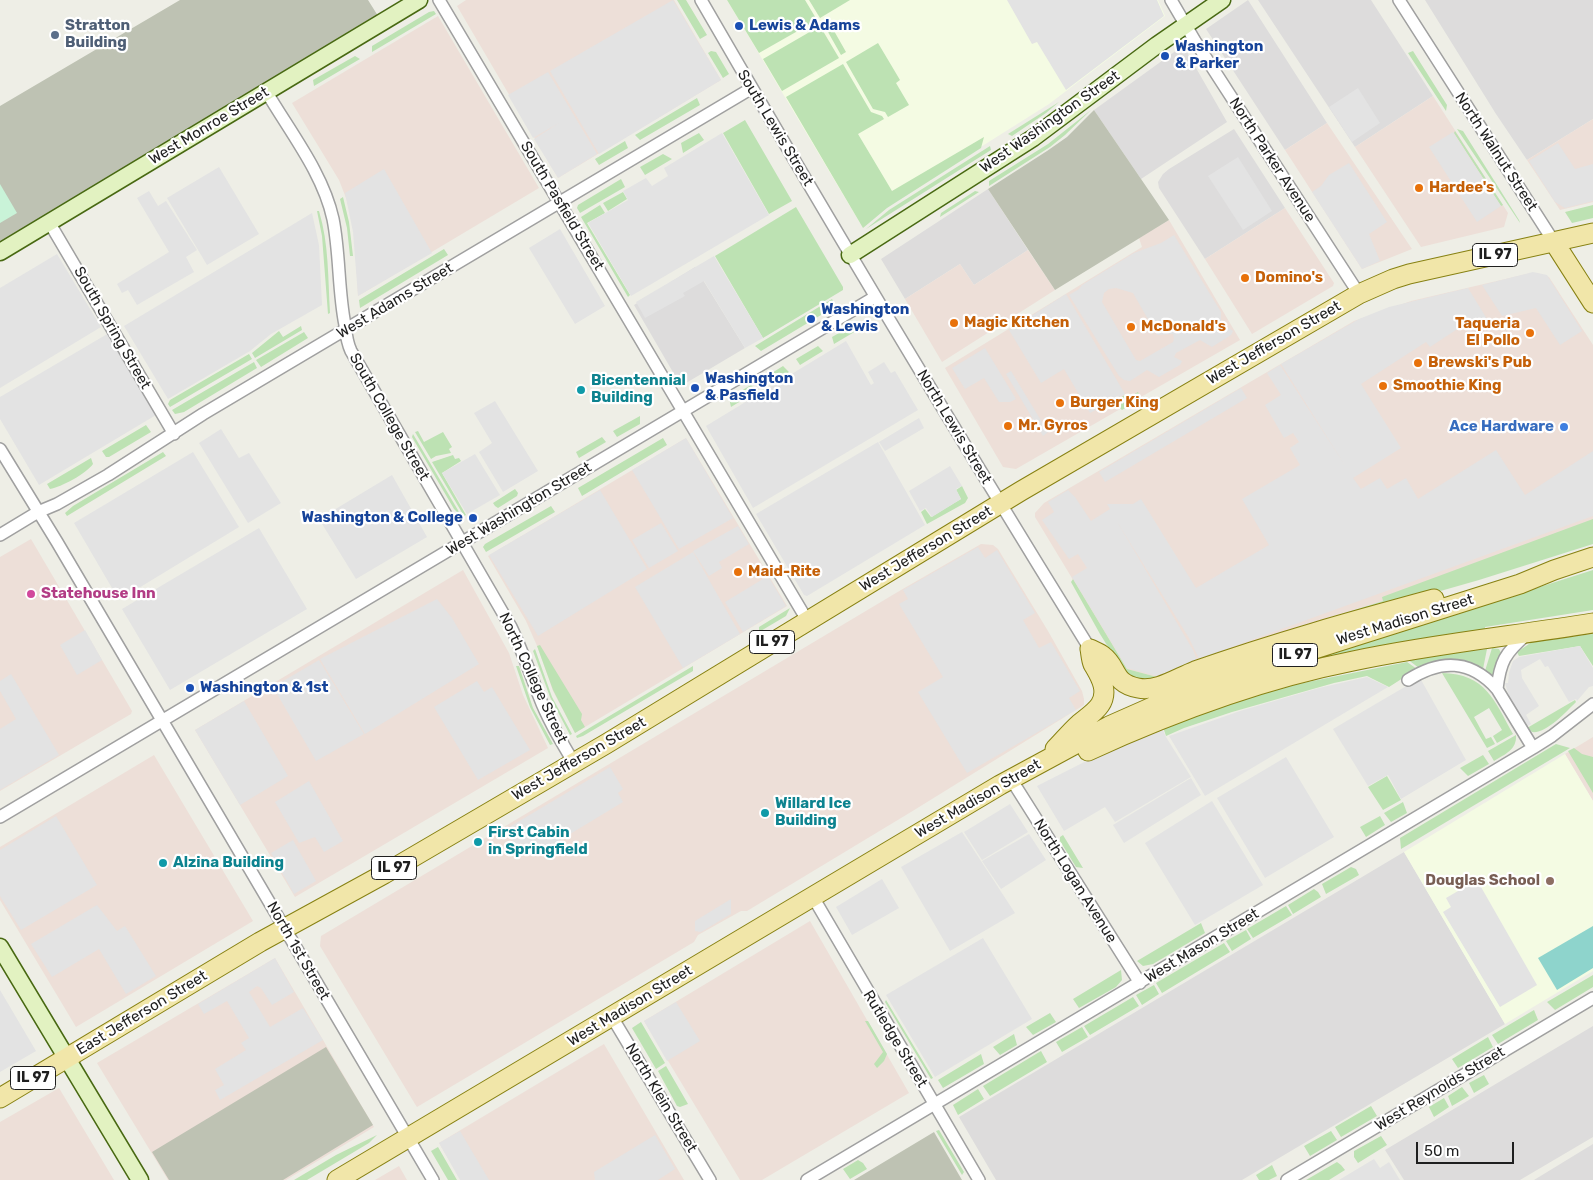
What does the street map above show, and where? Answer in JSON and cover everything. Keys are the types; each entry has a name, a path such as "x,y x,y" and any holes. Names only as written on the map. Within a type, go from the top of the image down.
{"main road":[{"name":"West Jefferson Street","path":"284,929 392,870 574,763 1000,504 1359,294 1409,274 1593,233"},
{"name":"North Walnut Street","path":"1554,242 1593,304"},
{"name":"West Madison Street","path":"408,1138 1011,779 1109,726 1177,696 1245,671 1520,584 1593,557"},
{"path":"1090,649 1104,656 1124,683 1139,688 1153,688 1285,640 1461,591 1554,570"},
{"path":"1043,761 1070,759 1213,699 1303,673 1398,652 1593,623"},
{"path":"1043,761 1079,724 1097,711 1102,703 1103,686 1090,649"},
{"name":"East Jefferson Street","path":"0,1098 284,929"},
{"name":"IL 97","path":"338,1180 408,1138"}],"street":[{"name":"West Monroe Street","path":"0,252 419,0"},
{"name":"South Pasfield Street","path":"439,0 807,620"},
{"name":"South Lewis Street","path":"701,0 850,255"},
{"name":"North Parker Avenue","path":"1171,0 1194,41 1359,294"},
{"name":"West Washington Street","path":"850,255 1033,138 1186,24 1222,0"},
{"name":"North Walnut Street","path":"1400,0 1554,242"},
{"name":"West Adams Street","path":"0,535 38,512 57,504 752,88"},
{"name":"South College Street","path":"266,92 314,169 324,191 337,240 340,300 349,347 462,542"},
{"name":"South Spring Street","path":"49,222 174,434"},
{"name":"North Lewis Street","path":"850,255 1090,649"},
{"name":"West Washington Street","path":"0,818 875,297"},
{"name":"North 1st Street","path":"0,449 433,1180"},
{"name":"North College Street","path":"462,542 512,627 548,717 574,763"},
{"path":"1497,690 1499,672 1506,653 1527,633"},
{"path":"1408,680 1420,672 1438,666 1465,666 1475,670 1490,681 1497,690 1533,748"},
{"name":"West Mason Street","path":"807,1180 1533,748 1552,736 1593,704"},
{"name":"North Logan Avenue","path":"1011,779 1140,983"},
{"name":"Rutledge Street","path":"813,897 979,1180"},
{"path":"0,946 140,1180"},
{"name":"West Reynolds Street","path":"1286,1180 1593,998"},
{"name":"North Klein Street","path":"612,1017 710,1180"}],"shaded area":[{"path":"180,0 368,0 385,27 0,255 0,106"},
{"path":"466,0 674,0 721,80 558,178 457,6"},
{"path":"673,0 721,80 599,154 550,71"},
{"path":"727,0 1158,0 1165,16 1049,104 860,223"},
{"path":"1007,0 1157,0 1164,16 1066,90 1037,42 1032,44"},
{"path":"1248,0 1327,123 1285,150 1206,29"},
{"path":"1258,0 1371,0 1433,96 1355,147"},
{"path":"1425,0 1593,0 1593,119 1527,160"},
{"path":"438,16 539,188 358,296 355,242 346,198 339,180 292,103"},
{"path":"1181,49 1186,50 1227,122 1141,179 1094,110"},
{"path":"548,72 597,154 558,178 534,139 559,123 533,138 508,95"},
{"path":"1358,88 1380,123 1352,142 1329,107"},
{"path":"1433,96 1508,213 1504,227 1421,247 1355,147"},
{"path":"1094,110 1169,220 1055,290 988,189 1067,137"},
{"path":"1593,119 1593,202 1560,210 1527,160"},
{"path":"1327,123 1412,249 1362,269 1285,150"},
{"path":"1234,129 1285,208 1205,259 1159,188 1158,182 1169,169"},
{"path":"1453,132 1501,206 1477,222 1429,147"},
{"path":"722,133 769,215 631,296 588,223 628,200 623,191 646,178 652,186 668,176 664,168"},
{"path":"1558,143 1575,169 1593,164 1593,201 1565,208 1555,202 1529,161"},
{"path":"1238,157 1272,211 1243,230 1208,176"},
{"path":"1349,163 1387,222 1369,234 1380,261 1362,269 1312,192 1321,186 1329,175"},
{"path":"219,167 259,234 207,265 167,198"},
{"path":"384,169 432,253 358,296 353,232 345,193"},
{"path":"0,184 17,213 0,223"},
{"path":"988,189 1028,250 974,285 960,264 905,299 881,259"},
{"path":"149,191 158,206 166,201 197,250 186,257 194,272 137,305 128,290 122,293 117,284 169,252 137,198"},
{"path":"1285,208 1334,283 1333,286 1252,334 1205,259"},
{"path":"312,213 319,245 322,305 271,334 250,351 168,399 124,326"},
{"path":"1169,220 1240,340 1016,469 1003,467 945,368 1142,247 1139,238"},
{"path":"560,229 605,306 575,324 529,248"},
{"path":"1174,235 1221,312 1221,323 1233,331 1231,335 1212,347 1200,340 1176,353 1174,357 1182,361 1180,365 1159,377 1147,370 1130,381 1124,380 1119,376 1069,295 1134,253 1161,243","holes":["1116,288 1133,293 1157,335 1173,334 1174,339 1173,342 1140,361 1136,360 1102,302 1104,293 1109,289"]},
{"path":"1028,250 1055,290 942,362 905,299 960,264 974,285"},
{"path":"57,254 101,327 0,388 0,288"},
{"path":"714,256 763,338 745,348 704,281 683,293 685,296 645,318 636,302"},
{"path":"695,267 745,348 681,386 634,305"},
{"path":"1533,272 1547,275 1582,331 1560,345 1536,308 1502,316 1482,285"},
{"path":"1531,273 1549,277 1593,345 1593,527 1383,601 1236,647 1157,677 1127,669 1035,517 1035,513 1044,503 1354,321 1411,301"},
{"path":"1468,288 1487,319 1469,329 1465,324 1430,347 1426,342 1361,384 1401,448 1353,478 1361,489 1380,478 1387,489 1406,478 1418,499 1496,450 1525,495 1593,451 1593,516 1199,659 1189,638 1116,520 1193,650 1197,660 1157,676 1127,668 1072,577 1087,568 1078,554 1069,559 1042,520 1054,512 1048,502 1068,490 1091,521 1110,509 1107,504 1133,504 1141,499 1196,588 1269,545 1242,499 1300,465 1290,448 1299,442 1293,433 1284,438 1265,405 1281,395 1267,373 1280,365 1346,467 1281,364 1359,319 1389,307"},
{"path":"1066,294 1125,394 1090,413 1064,369 1041,383 1009,330"},
{"path":"109,333 156,415 39,485 0,419 0,397"},
{"path":"846,341 871,385 874,383 868,372 884,362 891,373 895,371 918,410 753,508 706,426"},
{"path":"985,348 1016,399 1010,402 999,402 984,378 965,389 952,368"},
{"path":"1011,371 1048,432 1043,436 1006,374"},
{"path":"1241,388 1247,398 1105,482 1099,472"},
{"path":"495,401 538,471 503,492 479,452 492,443 474,413"},
{"path":"919,418 924,428 885,451 879,442"},
{"path":"221,429 239,458 249,453 281,503 248,523 199,443"},
{"path":"686,438 787,606 575,733 553,691 526,621 488,556"},
{"path":"686,438 733,518 679,549 632,470"},
{"path":"878,442 925,525 807,596 804,595 756,514"},
{"path":"193,452 239,527 119,600 74,523"},
{"path":"475,454 500,495 467,514 442,473"},
{"path":"950,466 962,486 956,489 961,499 932,517 926,508 920,511 909,491"},
{"path":"392,475 427,537 356,579 319,519"},
{"path":"600,490 647,569 538,636 489,555"},
{"path":"661,523 678,551 649,568 632,540"},
{"path":"738,526 749,544 719,562 722,568 709,576 693,551"},
{"path":"259,528 307,609 170,690 122,609"},
{"path":"31,539 132,711 131,714 0,791 0,557"},
{"path":"981,544 993,545 998,549 1082,691 1084,705 747,911 741,911 698,935 694,942 417,1107 320,946 321,936"},
{"path":"978,547 985,558 997,550 1035,613 1023,620 1039,648 1051,642 1080,691 1069,698 1076,710 967,773 918,692 943,677 899,604 908,599 903,590"},
{"path":"693,552 740,634 683,668 635,587"},
{"path":"463,570 509,653 523,695 548,748 295,897 195,730"},
{"path":"768,576 786,606 743,632 725,602"},
{"path":"437,599 452,618 479,664 365,734 320,659"},
{"path":"85,630 102,660 77,675 60,645"},
{"path":"1580,646 1593,668 1593,686 1589,687 1577,701 1576,699 1569,702 1548,666 1545,667 1540,659 1521,670 1522,678 1539,706 1526,715 1531,724 1526,727 1511,701 1505,683 1508,683 1513,661 1519,657"},
{"path":"319,660 364,734 316,761 273,687"},
{"path":"11,674 59,755 0,790 0,729 16,719 0,691 0,681"},
{"path":"1367,677 1388,687 1205,796 1169,736 1240,711 1319,688"},
{"path":"1420,678 1466,760 1401,799 1388,775 1368,786 1333,729"},
{"path":"477,681 484,692 492,687 530,750 478,780 434,707"},
{"path":"244,701 288,776 240,805 195,730"},
{"path":"1162,728 1191,777 1115,822 1105,807 1064,831 1037,786 1104,752"},
{"path":"1593,737 1593,801 1565,754"},
{"path":"1565,754 1593,801 1593,971 1505,1024 1404,852"},
{"path":"154,755 253,921 76,1027 0,900 0,847"},
{"path":"1286,757 1334,837 1265,878 1217,798"},
{"path":"610,767 623,789 618,793 623,802 537,854 531,845 519,852 506,829"},
{"path":"1191,778 1201,795 1124,843 1113,825"},
{"path":"309,781 343,841 324,852 315,837 299,843 275,802"},
{"path":"1212,801 1263,885 1195,925 1145,843"},
{"path":"1010,804 1028,832 982,860 964,832"},
{"path":"56,816 97,885 21,930 0,896 0,850"},
{"path":"962,832 1015,913 950,951 901,867"},
{"path":"1029,834 1046,860 1001,889 982,861"},
{"path":"293,840 316,881 294,894 271,853"},
{"path":"1404,852 1505,1024 1242,1180 996,1180 959,1117"},
{"path":"882,879 899,908 852,935 836,907"},
{"path":"1477,880 1537,985 1500,1007 1443,912 1451,907 1446,898"},
{"path":"731,899 731,914 701,932 695,931 695,921"},
{"path":"97,905 117,931 125,926 156,976 126,994 99,949 52,977 31,944"},
{"path":"810,921 909,1093 762,1180 740,1180 644,1021"},
{"path":"1593,926 1593,968 1557,990 1538,958"},
{"path":"983,938 1032,1019 935,1077 886,995"},
{"path":"275,958 374,1127 286,1180 168,1180 97,1063"},
{"path":"275,958 294,992 272,1005 261,988 257,986 249,992 270,1027 303,1008 323,1040 220,1100 215,1090 224,1085 215,1069 246,1050 241,1043 249,1038 227,1001 204,1014 198,1004"},
{"path":"0,990 36,1051 0,1072"},
{"path":"676,1002 700,1041 667,1061 644,1021"},
{"path":"1593,1026 1593,1137 1520,1180 1404,1180 1385,1150"},
{"path":"604,1044 684,1180 461,1180 439,1143"},
{"path":"326,1047 373,1125 283,1180 169,1180 152,1152"},
{"path":"59,1088 114,1180 0,1180 0,1122"},
{"path":"460,1131 489,1180 460,1180 439,1143"},
{"path":"934,1132 962,1180 854,1180"},
{"path":"655,1135 675,1169 658,1180 595,1180 594,1172"},
{"path":"1593,1144 1593,1180 1534,1180"},
{"path":"1374,1159 1380,1168 1389,1162 1400,1180 1339,1180"},
{"path":"399,1166 407,1180 375,1180"}],"green space":[{"path":"677,0 686,0 707,35 700,39"},
{"path":"727,0 805,0 817,20 759,53"},
{"path":"809,0 850,0 820,18"},
{"path":"434,11 436,14 372,52 372,46 429,12"},
{"path":"829,22 846,52 841,55 824,25"},
{"path":"820,26 839,58 782,91 763,59"},
{"path":"878,43 900,80 896,83 909,105 888,117 885,112 873,109 846,62"},
{"path":"711,51 716,52 729,74 723,78 708,53"},
{"path":"1413,51 1447,105 1446,111 1408,53"},
{"path":"355,56 360,59 314,86 313,80"},
{"path":"843,64 871,112 882,116 884,119 858,134 892,191 984,137 981,148 887,208 863,228 786,97"},
{"path":"697,98 700,105 640,140 635,135"},
{"path":"1059,102 1012,136 1008,134"},
{"path":"1091,110 1050,147 989,186 989,181 1048,144"},
{"path":"745,120 792,201 769,214 723,133"},
{"path":"1457,129 1463,131 1520,223"},
{"path":"1455,131 1503,205 1501,206 1454,133"},
{"path":"699,133 704,140 683,153 681,143"},
{"path":"625,141 628,148 599,165 595,159"},
{"path":"990,146 991,150 866,229 889,210"},
{"path":"663,154 672,159 645,175 640,167"},
{"path":"621,179 625,187 580,213 577,208 578,205"},
{"path":"975,191 979,192 940,217 941,213"},
{"path":"623,192 627,199 608,211 603,203"},
{"path":"343,197 349,222 353,256 350,256 347,228 340,199"},
{"path":"600,205 605,213 587,223 630,295 628,297 581,217"},
{"path":"1593,205 1593,218 1572,223 1565,212"},
{"path":"796,207 843,290 763,338 715,256"},
{"path":"317,211 319,211 322,223 326,249 330,313 328,314 322,236"},
{"path":"444,249 448,255 360,308 359,300"},
{"path":"832,299 836,306 761,351 755,346"},
{"path":"859,324 861,328 834,344 832,337 853,325"},
{"path":"301,326 302,330 255,358 252,353 279,331 283,337"},
{"path":"304,332 308,338 261,367 256,360"},
{"path":"818,346 823,351 800,365 796,359"},
{"path":"249,354 252,359 170,407 168,404 170,400"},
{"path":"254,362 257,368 184,412 175,414 172,410"},
{"path":"783,366 789,372 767,385 764,378"},
{"path":"751,385 757,391 731,407 729,398"},
{"path":"1138,392 1141,399 1122,410 1119,407 1118,399 1125,395 1128,398"},
{"path":"640,416 640,424 617,437 613,431"},
{"path":"146,425 151,432 106,457 102,451"},
{"path":"418,431 424,442 443,432 452,447 449,449 451,453 431,459 415,432"},
{"path":"413,434 462,517 454,509 412,437"},
{"path":"602,437 606,442 579,458 576,452"},
{"path":"663,438 667,445 582,496 578,488"},
{"path":"163,452 166,456 67,516 65,513 73,506"},
{"path":"453,455 455,459 459,458 461,461 442,473 466,515 464,516 432,462"},
{"path":"91,458 93,464 85,472 67,483 50,489 47,484"},
{"path":"962,486 968,498 965,503 927,524 921,512 925,509 931,517 961,499 956,490"},
{"path":"515,489 518,493 517,496 498,508 495,506 493,503"},
{"path":"551,506 555,512 486,552 483,547 485,544"},
{"path":"1593,519 1593,544 1479,580 1283,636 1162,679 1137,681 1123,671 1071,582 1073,579 1127,669 1157,677 1236,647 1383,601 1382,597"},
{"path":"1593,570 1593,610 1485,627 1485,629 1244,681"},
{"path":"790,608 786,616 759,632 759,627"},
{"path":"1593,634 1593,666 1580,646 1519,656 1517,652 1532,642"},
{"path":"540,645 582,714 581,720 585,727 575,733 553,690 537,646"},
{"path":"1492,648 1499,649 1501,653 1493,676 1491,676 1485,671"},
{"path":"535,649 552,697 572,734 570,735 550,697 533,651"},
{"path":"1487,649 1483,669 1451,661 1436,662 1419,668 1407,659"},
{"path":"1407,662 1417,669 1389,687 1367,676 1334,683 1232,712 1166,736 1163,727 1211,709 1283,687"},
{"path":"516,666 519,666 533,708 553,744 550,745 530,707"},
{"path":"693,666 693,671 577,738 576,736"},
{"path":"1442,673 1469,678 1479,684 1494,700 1513,734 1497,743 1493,736 1502,730 1489,708 1474,717 1486,739 1491,737 1495,744 1487,748"},
{"path":"1575,700 1576,702 1543,730 1532,732 1527,728"},
{"path":"1516,735 1515,744 1512,748 1494,761 1488,751"},
{"path":"1556,744 1570,748 1401,849 1400,838"},
{"path":"1574,748 1582,754 1593,757 1593,793 1568,751"},
{"path":"1483,755 1489,764 1468,776 1460,768"},
{"path":"1387,776 1401,800 1383,810 1368,787"},
{"path":"1403,802 1407,813 1391,822 1384,813"},
{"path":"1380,816 1385,825 1366,837 1360,827"},
{"path":"1063,835 1083,868 1076,867 1060,841 1060,837"},
{"path":"1351,867 1356,869 1359,875 1326,894 1322,884"},
{"path":"1314,889 1321,897 1293,914 1288,905"},
{"path":"1286,906 1292,915 1253,938 1247,929"},
{"path":"1201,923 1205,933 1153,964 1143,966 1137,961"},
{"path":"1246,930 1251,939 1232,951 1226,941"},
{"path":"1224,943 1230,952 1162,993 1156,983"},
{"path":"1121,970 1122,980 1116,987 1079,1008 1073,999"},
{"path":"1593,975 1593,987 1555,1010 1547,1002"},
{"path":"1154,985 1159,994 1142,1005 1136,995"},
{"path":"1133,997 1139,1006 1090,1035 1084,1026"},
{"path":"886,1000 933,1078 931,1079 885,1002"},
{"path":"1534,1010 1538,1020 1498,1044 1492,1035"},
{"path":"1050,1013 1056,1022 1033,1035 1026,1027"},
{"path":"865,1021 868,1021 887,1054 884,1061 877,1068 874,1064 883,1052"},
{"path":"641,1022 665,1063 656,1069 632,1028"},
{"path":"1082,1027 1088,1037 1062,1052 1056,1042"},
{"path":"1014,1034 1017,1045 1000,1055 993,1047"},
{"path":"1488,1037 1493,1047 1458,1068 1452,1059"},
{"path":"1041,1051 1047,1062 990,1096 983,1086"},
{"path":"981,1054 984,1064 943,1088 938,1080"},
{"path":"666,1066 688,1104 680,1107 677,1106 658,1071"},
{"path":"1484,1075 1489,1084 1474,1093 1469,1083"},
{"path":"1462,1087 1469,1096 1452,1106 1448,1096"},
{"path":"978,1089 984,1099 958,1115 953,1105"},
{"path":"1444,1098 1449,1107 1434,1117 1429,1107"},
{"path":"1371,1106 1377,1116 1341,1137 1335,1127"},
{"path":"939,1130 964,1172 962,1175 936,1131"},
{"path":"1331,1131 1337,1140 1310,1156 1304,1146"},
{"path":"377,1135 369,1143 307,1180 294,1180 336,1155"},
{"path":"1381,1136 1387,1145 1358,1163 1354,1157 1354,1151"},
{"path":"438,1147 457,1180 448,1180 431,1151"},
{"path":"858,1160 867,1169 850,1179 843,1169"},
{"path":"1337,1162 1345,1170 1329,1180 1306,1180"},
{"path":"1272,1165 1277,1176 1269,1180 1259,1180 1256,1175"}],"place":[{"name":"Lewis & Adams","path":"739,26"},
{"name":"Stratton Building","path":"55,35"},
{"name":"Washington & Parker","path":"1165,56"},
{"name":"Hardee's","path":"1419,188"},
{"name":"Domino's","path":"1245,278"},
{"name":"Washington & Lewis","path":"811,319"},
{"name":"Magic Kitchen","path":"954,323"},
{"name":"McDonald's","path":"1131,327"},
{"name":"Taqueria El Pollo","path":"1530,333"},
{"name":"Brewski's Pub","path":"1418,363"},
{"name":"Smoothie King","path":"1383,386"},
{"name":"Washington & Pasfield","path":"695,388"},
{"name":"Bicentennial Building","path":"581,390"},
{"name":"Burger King","path":"1060,403"},
{"name":"Mr. Gyros","path":"1008,426"},
{"name":"Ace Hardware","path":"1564,427"},
{"name":"Washington & College","path":"473,518"},
{"name":"Maid-Rite","path":"738,572"},
{"name":"Statehouse Inn","path":"31,594"},
{"name":"Washington & 1st","path":"190,688"},
{"name":"Willard Ice Building","path":"765,813"},
{"name":"First Cabin in Springfield","path":"478,842"},
{"name":"Alzina Building","path":"163,863"},
{"name":"Douglas School","path":"1550,881"}]}
